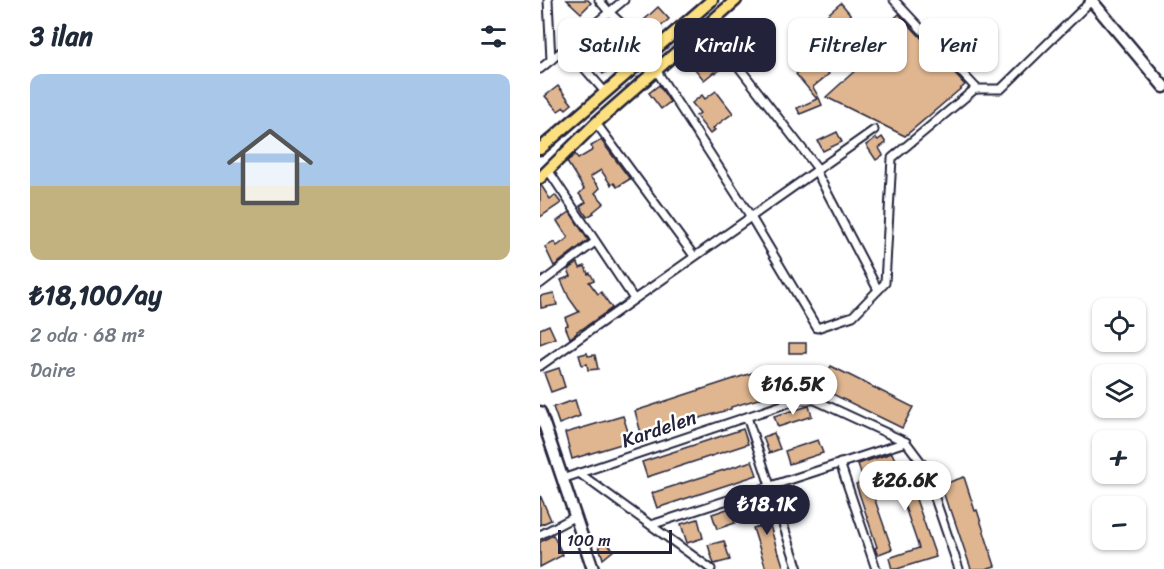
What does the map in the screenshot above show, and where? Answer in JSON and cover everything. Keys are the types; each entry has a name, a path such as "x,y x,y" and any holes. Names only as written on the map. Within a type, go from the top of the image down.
{"main road":[{"path":"662,43 712,0"},
{"path":"662,65 736,0"},
{"path":"540,149 628,72"},
{"path":"544,174 654,72"}],"street":[{"path":"548,0 550,60"},
{"path":"599,0 615,18"},
{"path":"602,18 624,0"},
{"path":"894,0 977,89 975,89"},
{"path":"657,72 751,217 817,328 854,316 885,283 892,158 975,89 1001,89 1091,0 1164,87"},
{"path":"540,69 558,54"},
{"path":"588,72 605,92"},
{"path":"743,72 817,170 878,290"},
{"path":"597,123 694,256"},
{"path":"540,366 874,130"},
{"path":"544,174 634,299"},
{"path":"540,284 595,242"},
{"name":"Kardelen","path":"562,479 797,400 815,400 906,442 924,466 956,568"},
{"path":"540,412 593,569"},
{"path":"747,417 798,569"},
{"path":"651,525 906,442"},
{"path":"840,463 876,569"},
{"path":"579,474 711,569"},
{"path":"540,535 574,517"}],"building":[{"path":"567,0 588,0 591,3 581,13"},
{"path":"841,3 854,18 824,18"},
{"path":"658,7 669,19 662,26 662,18 646,18"},
{"path":"907,23 919,36 919,72 953,72 965,85 905,136 826,97 854,72 907,72"},
{"path":"697,72 714,72 704,80"},
{"path":"798,72 827,72 829,74 813,87 818,96 816,98 796,74"},
{"path":"659,85 670,102 661,109 649,93"},
{"path":"558,86 572,104 558,111 545,96"},
{"path":"716,91 733,113 713,128 715,130 710,134 696,116 700,113 692,103 702,95 705,99"},
{"path":"819,98 822,105 800,114 797,108"},
{"path":"837,132 842,142 823,151 818,141"},
{"path":"882,137 886,143 879,148 883,155 876,160 866,145"},
{"path":"601,140 630,179 617,187 614,183 611,185 601,170 590,177 600,188 595,193 604,203 587,217 580,206 586,202 579,194 584,189 567,162 575,154 578,159 593,150 591,146"},
{"path":"540,185 550,199 555,195 561,203 540,217"},
{"path":"570,212 588,240 554,266 545,247 554,242 557,246 568,238 557,221"},
{"path":"578,263 580,268 585,266 588,274 590,273 594,280 589,282 598,294 601,292 612,308 570,338 565,326 568,325 565,318 579,312 569,298 561,280 571,276 568,270"},
{"path":"554,293 557,305 541,308 540,296"},
{"path":"549,325 555,338 540,344 540,329"},
{"path":"789,343 806,343 806,353 789,353"},
{"path":"587,353 588,356 595,355 598,369 588,370 587,364 582,365 579,355"},
{"path":"831,366 913,407 902,428 820,388"},
{"path":"559,368 565,387 551,392 544,373"},
{"path":"758,371 765,397 642,437 635,411"},
{"path":"575,400 580,416 559,424 553,407"},
{"path":"809,406 812,416 778,427 774,416"},
{"path":"623,416 631,441 572,459 565,433"},
{"path":"743,429 748,444 647,477 642,462"},
{"path":"774,433 780,449 769,453 763,437"},
{"path":"818,440 823,453 789,464 785,451"},
{"path":"892,453 899,469 905,467 936,557 897,569 892,569 889,558 919,548 891,466 862,476 858,464"},
{"path":"752,461 757,475 657,508 652,493"},
{"path":"964,477 995,566 985,569 971,569 941,485"},
{"path":"868,480 892,549 879,554 875,548 877,547 856,484"},
{"path":"540,495 551,520 540,525"},
{"path":"767,496 773,513 767,515 784,569 766,569 753,528 761,526 753,500"},
{"path":"730,508 735,523 717,529 712,514"},
{"path":"698,519 703,538 687,543 681,524"},
{"path":"553,535 563,555 540,567 540,542"},
{"path":"604,541 614,550 603,559 599,546"},
{"path":"724,541 730,560 714,564 708,545"}]}
